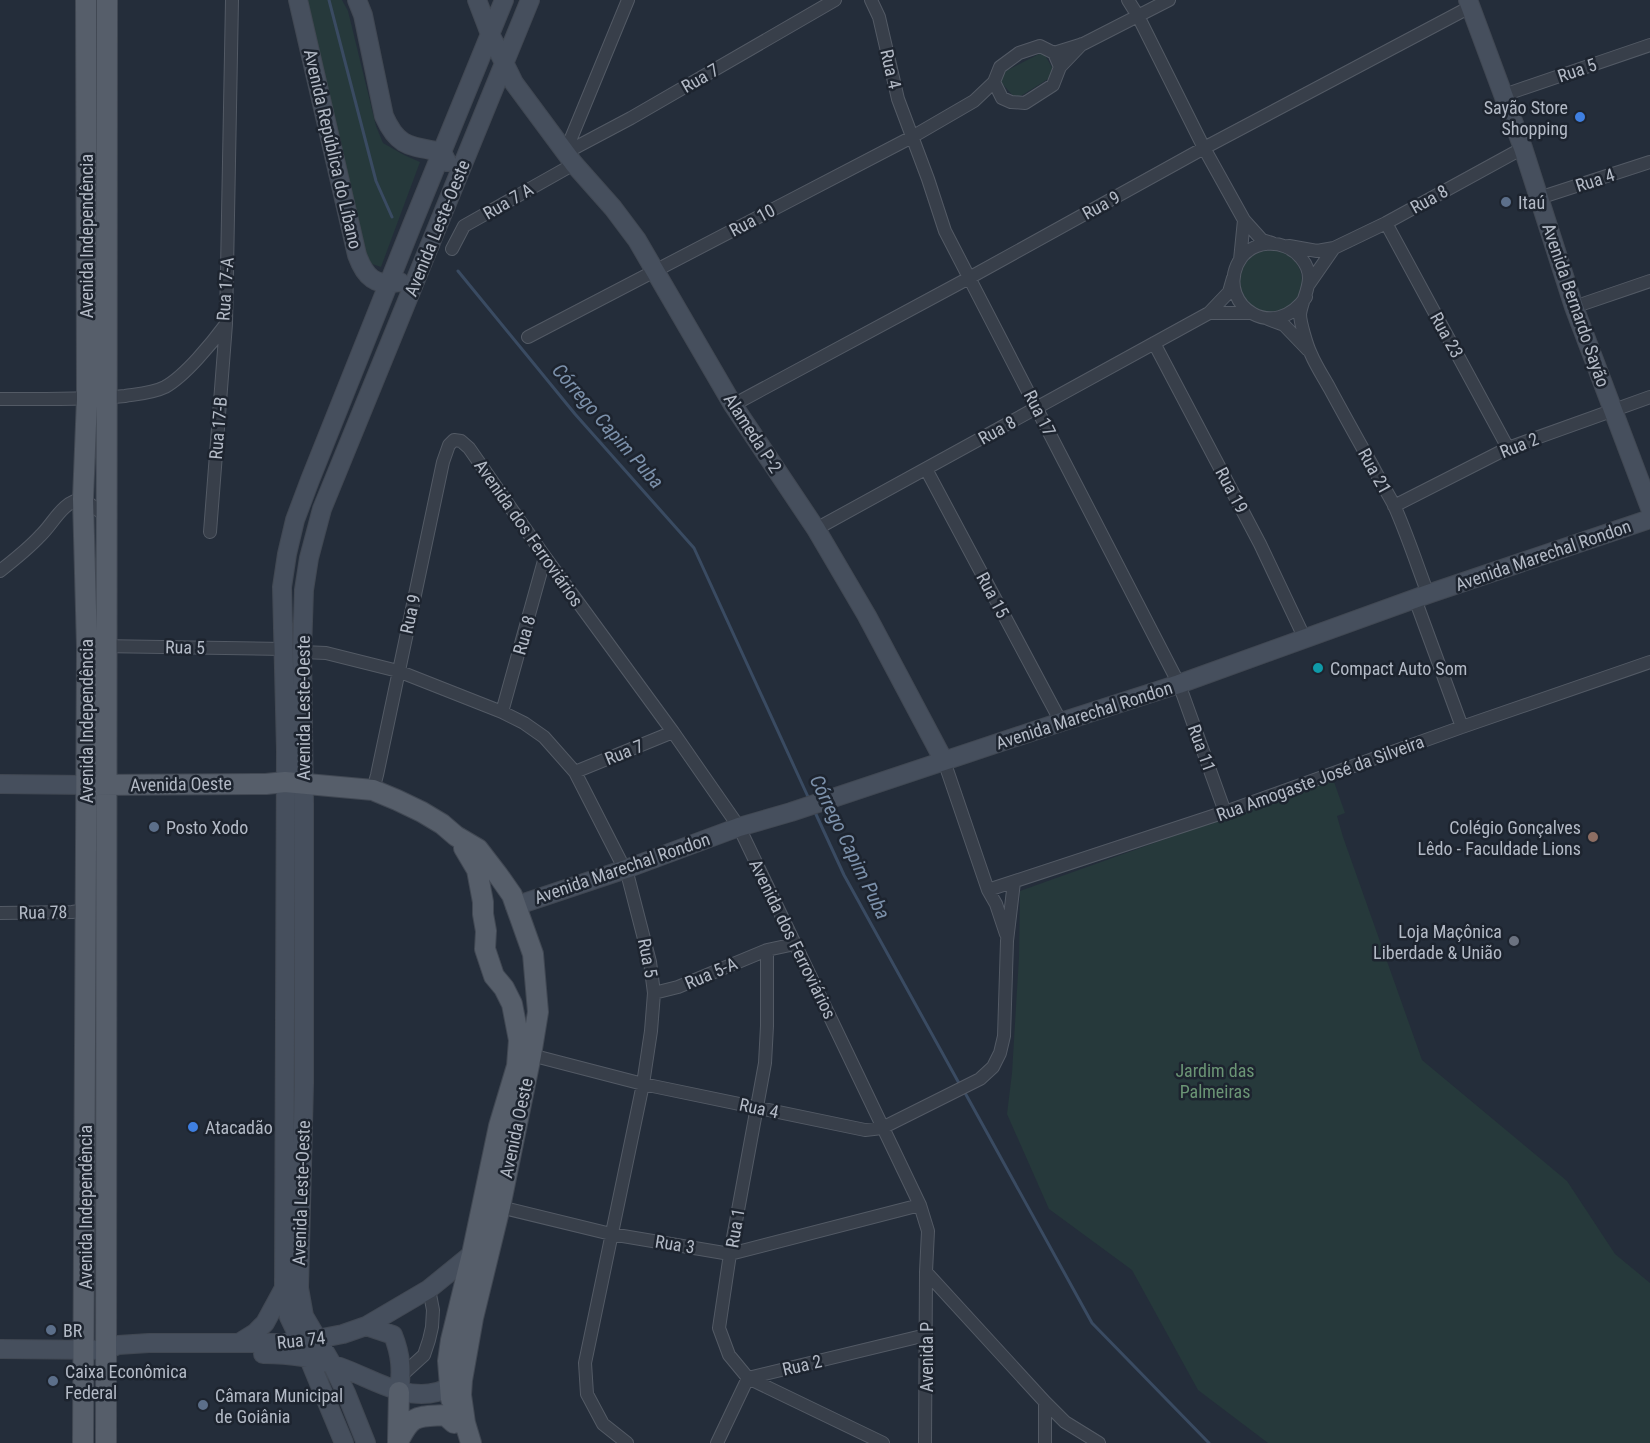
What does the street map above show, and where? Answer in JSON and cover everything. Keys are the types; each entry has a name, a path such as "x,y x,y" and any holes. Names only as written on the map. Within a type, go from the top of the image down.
{"main road":[{"name":"Avenida Independência","path":"86,0 87,399 83,499 96,646"},
{"name":"Avenida Independência","path":"83,1443 86,910 96,785 96,646 106,516 107,0"},
{"name":"Avenida República do Líbano","path":"298,0 357,255 362,270 370,278 389,284"},
{"path":"357,0 363,15 384,116 389,128 396,137 404,142 442,152 448,166 433,216 435,233"},
{"name":"Alameda P-2","path":"477,0 490,34 514,83 570,159 613,208 637,240 733,405 816,529 867,616 944,761"},
{"name":"Avenida Leste-Oeste","path":"293,650 282,587 295,520 504,0"},
{"name":"Avenida Leste-Oeste","path":"344,1443 309,1359 309,1340 304,1316 291,1288 294,783 286,750 293,650 311,547 322,509 530,0"},
{"name":"Avenida Bernardo Sayão","path":"1469,4 1523,148 1574,307 1650,508"},
{"path":"86,199 106,199"},
{"path":"389,284 399,283 419,272"},
{"name":"Avenida Marechal Rondon","path":"515,906 626,869 739,827 791,812 1179,684 1650,519"},
{"name":"Avenida Oeste","path":"0,784 294,783 373,790 422,812 478,849 512,895 533,954 538,1012 500,1207 456,1383 454,1423 457,1443"},
{"name":"Avenida Independência","path":"96,785 107,893 106,1443"},
{"name":"Avenida Oeste","path":"456,836 477,870 486,932 486,948 494,976 504,988 512,1004 519,1040 517,1066 499,1126 448,1361 461,1395 465,1424 471,1443"},
{"path":"486,932 496,915 515,906"},
{"path":"504,988 514,988 527,983 536,976"},
{"name":"Rua 74","path":"106,1350 118,1345 149,1343 280,1343 343,1334 366,1326 429,1289 472,1254"},
{"path":"291,1288 310,1315 326,1328 343,1334"},
{"name":"Avenida Leste-Oeste","path":"238,1343 266,1323 291,1288"},
{"path":"366,1326 393,1335 400,1356 398,1442"},
{"name":"Avenida Leste-Oeste","path":"309,1340 332,1364 366,1443"},
{"name":"Rua 74","path":"0,1349 106,1350 119,1355 280,1354 332,1364 369,1378 400,1383 427,1394 438,1392 456,1383"},
{"path":"398,1442 411,1420 445,1415 454,1423"}],"street":[{"name":"Rua 17-A","path":"0,399 87,399 146,394 164,388 180,376 205,351 226,324 232,0"},
{"path":"570,159 628,0"},
{"name":"Rua 7","path":"570,159 631,118 834,0"},
{"name":"Rua 4","path":"871,0 879,17 898,99 912,137"},
{"path":"1128,0 1204,148 1244,220 1262,240 1295,251 1304,261 1308,272 1307,290 1299,307 1288,315 1276,318 1258,316 1243,306 1236,295 1234,283 1244,220"},
{"path":"1054,53 1083,44 1169,0"},
{"name":"Rua 9","path":"733,405 1469,4"},
{"path":"1060,67 1054,53 1040,46 1019,53 1000,67 994,82 1002,98 1011,102 1025,103 1053,85 1060,67 1083,44"},
{"name":"Rua 5","path":"1504,95 1650,45"},
{"name":"Rua 10","path":"528,337 912,137 974,101 994,82"},
{"name":"Rua 10","path":"974,101 1002,98"},
{"name":"Rua 17","path":"912,137 945,231 1179,684"},
{"name":"Rua 8","path":"1278,244 1317,250 1334,248 1386,223 1523,148"},
{"name":"Rua 7 A","path":"452,249 465,226 570,159"},
{"name":"Rua 4","path":"1539,198 1650,162"},
{"name":"Rua 23","path":"1386,223 1508,448"},
{"path":"1238,266 1249,250 1260,245 1278,244"},
{"name":"Rua 8","path":"1307,290 1334,248"},
{"name":"Rua 8","path":"816,529 1209,313 1229,292 1238,266"},
{"path":"1574,307 1650,281"},
{"name":"Rua 21","path":"1307,290 1300,316 1310,352 1394,506 1462,727"},
{"name":"Rua 8","path":"1209,313 1258,316"},
{"name":"Rua 21","path":"1258,316 1284,325 1310,352"},
{"name":"Rua 17-B","path":"210,532 226,324"},
{"name":"Rua 19","path":"1154,343 1260,544 1305,639"},
{"name":"Rua 2","path":"1394,506 1508,448 1650,397"},
{"name":"Rua 9","path":"373,790 442,462 448,445 454,440"},
{"name":"Avenida dos Ferroviários","path":"454,440 461,441 469,448 739,827 920,1205 928,1231 926,1272"},
{"name":"Rua 15","path":"926,469 1061,722"},
{"path":"0,571 45,532 59,512 77,500 83,499 106,516"},
{"name":"Rua 8","path":"502,712 545,557"},
{"name":"Rua 5","path":"96,646 326,652 398,671 502,712 524,723 543,737 575,772 626,869 650,962 654,993 643,1084 585,1363 587,1394 603,1424 627,1443"},
{"name":"Rua Amogaste José da Silveira","path":"988,890 1225,812 1650,662"},
{"name":"Rua 11","path":"1179,684 1225,812"},
{"name":"Rua 7","path":"575,772 673,732"},
{"name":"Alameda P-2","path":"944,761 1008,941"},
{"path":"1008,941 1014,882"},
{"name":"Rua 78","path":"0,912 86,910"},
{"name":"Rua 4","path":"531,1055 643,1084 758,1108 865,1130 882,1128 980,1079 993,1066 1000,1053 1004,1036 1008,941"},
{"path":"767,950 795,944"},
{"name":"Rua 5-A","path":"654,993 678,987 767,950"},
{"name":"Rua 1","path":"767,950 765,1063 730,1254 719,1328 729,1355 748,1378 883,1443"},
{"name":"Rua 3","path":"500,1207 611,1234 730,1254 920,1205"},
{"path":"926,1272 1065,1422 1099,1443"},
{"name":"Avenida P","path":"926,1272 926,1443"},
{"path":"400,1383 424,1355 429,1340 433,1310 429,1289"},
{"name":"Rua 2","path":"748,1378 926,1335"},
{"path":"717,1443 748,1378"},
{"path":"1045,1402 1045,1443"}],"green space":[{"path":"306,0 342,0 348,11 376,126 383,143 420,162 381,267 372,264 365,253"},
{"path":"1043,52 1056,74 1016,99 998,79 1006,71"},
{"path":"1271,250 1283,252 1293,259 1300,269 1302,281 1300,293 1293,303 1283,310 1271,312 1259,310 1249,303 1242,293 1240,281 1242,269 1249,259 1259,252"},
{"name":"Jardim das Palmeiras","path":"1333,779 1345,813 1337,816 1343,837 1422,1060 1567,1181 1615,1254 1650,1283 1650,1443 1268,1443 1198,1390 1132,1270 1049,1209 1007,1114 1012,1073 1019,957 1020,891"}],"waterway":[{"name":"Córrego Capim Puba","path":"329,0 376,181 392,217"},
{"name":"Córrego Capim Puba","path":"458,271 575,414 694,548 809,799"},
{"name":"Córrego Capim Puba","path":"814,810 844,875 960,1085"},
{"name":"Córrego Capim Puba","path":"964,1091 1092,1323 1209,1443"}],"place":[{"name":"Sayão Store Shopping","path":"1580,117"},
{"name":"Itaú","path":"1506,202"},
{"name":"Compact Auto Som","path":"1318,668"},
{"name":"Posto Xodo","path":"154,827"},
{"name":"Colégio Gonçalves Lêdo - Faculdade Lions","path":"1593,837"},
{"name":"Loja Maçônica Liberdade & União","path":"1514,941"},
{"name":"Atacadão","path":"193,1127"},
{"name":"BR","path":"51,1330"},
{"name":"Caixa Econômica Federal","path":"53,1381"},
{"name":"Câmara Municipal de Goiânia","path":"203,1405"}]}
